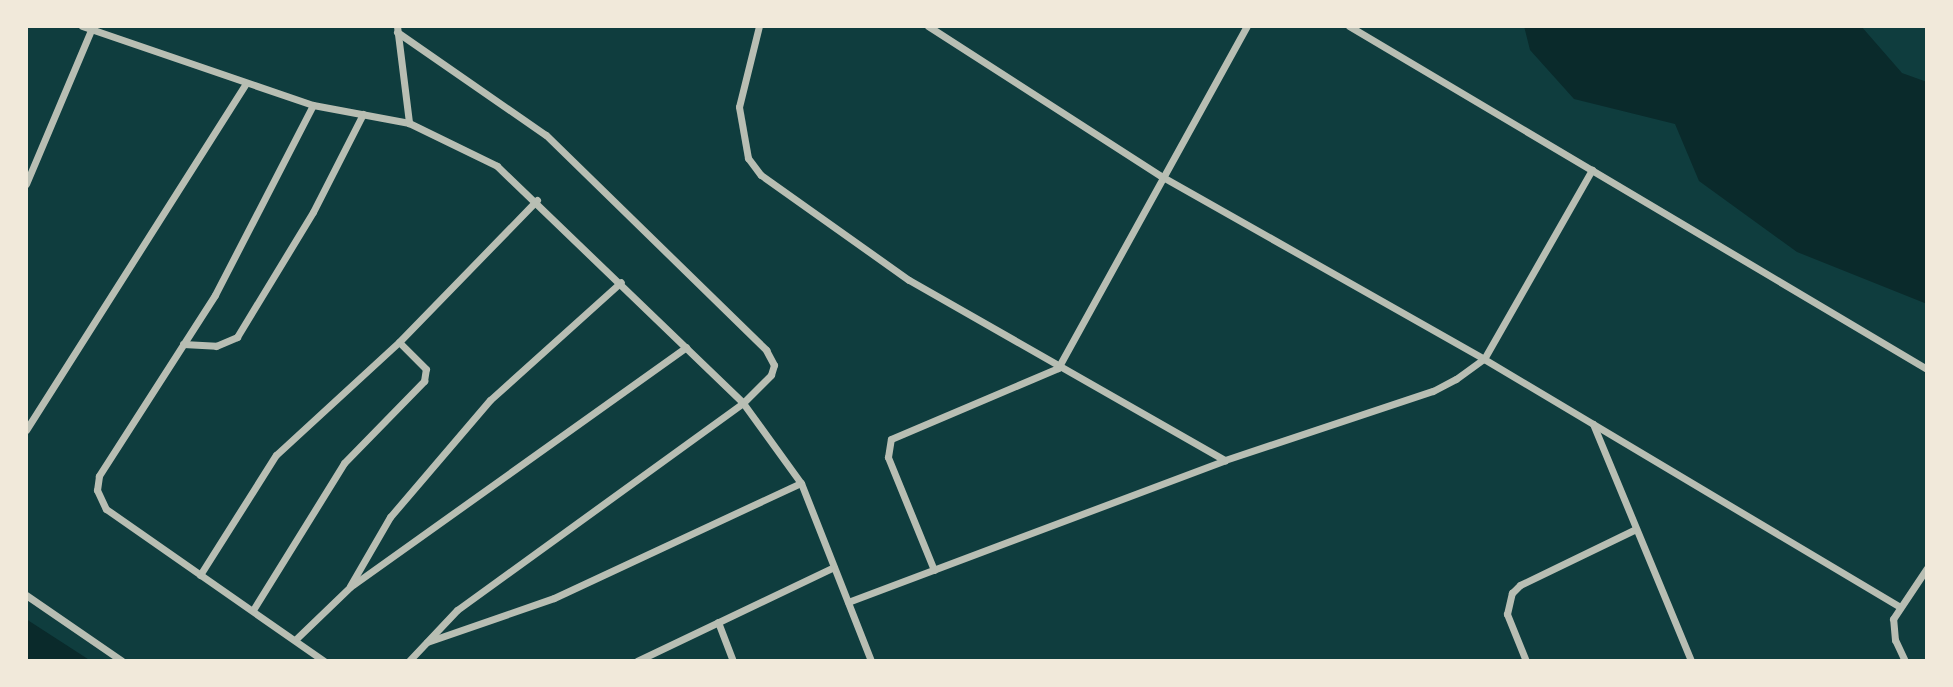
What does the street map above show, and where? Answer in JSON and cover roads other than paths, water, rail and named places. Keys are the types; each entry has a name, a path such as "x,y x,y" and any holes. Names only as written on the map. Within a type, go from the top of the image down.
{"street":[{"path":"82,26 313,105 409,123 497,166 537,201 743,403 801,483 872,661"},
{"path":"759,26 739,107 748,158 761,175 909,279 1058,368 1225,460"},
{"path":"928,26 1161,176 1484,359 1899,607"},
{"path":"934,570 888,457 891,439 1058,368 1161,176 1247,26"},
{"path":"1354,28 1927,369"},
{"path":"397,29 409,123"},
{"path":"397,29 546,135 766,350 774,370 743,403 457,610 423,643 409,661"},
{"path":"26,184 91,30"},
{"path":"26,430 246,83"},
{"path":"313,105 215,295 99,476 97,490 106,509 324,661"},
{"path":"183,344 225,344 237,337 313,212 363,114"},
{"path":"848,602 1225,460 1433,391 1484,359 1592,170"},
{"path":"200,575 276,455 399,342 537,201"},
{"path":"350,587 390,517 490,400 621,282"},
{"path":"253,610 344,463 424,381 426,369 399,342"},
{"path":"296,639 350,587 686,347"},
{"path":"1593,424 1634,530 1691,661"},
{"path":"423,643 554,598 801,483"},
{"path":"1526,661 1507,614 1512,593 1520,585 1634,530"},
{"path":"637,661 834,567"},
{"path":"1905,661 1894,630 1899,607 1927,568"},
{"path":"26,596 122,661"},
{"path":"718,622 733,661"}],"water":[{"path":"1524,26 1861,26 1902,73 1927,82 1927,304 1797,252 1699,181 1675,124 1574,99 1530,50"},
{"path":"26,619 91,661 26,661"}]}
